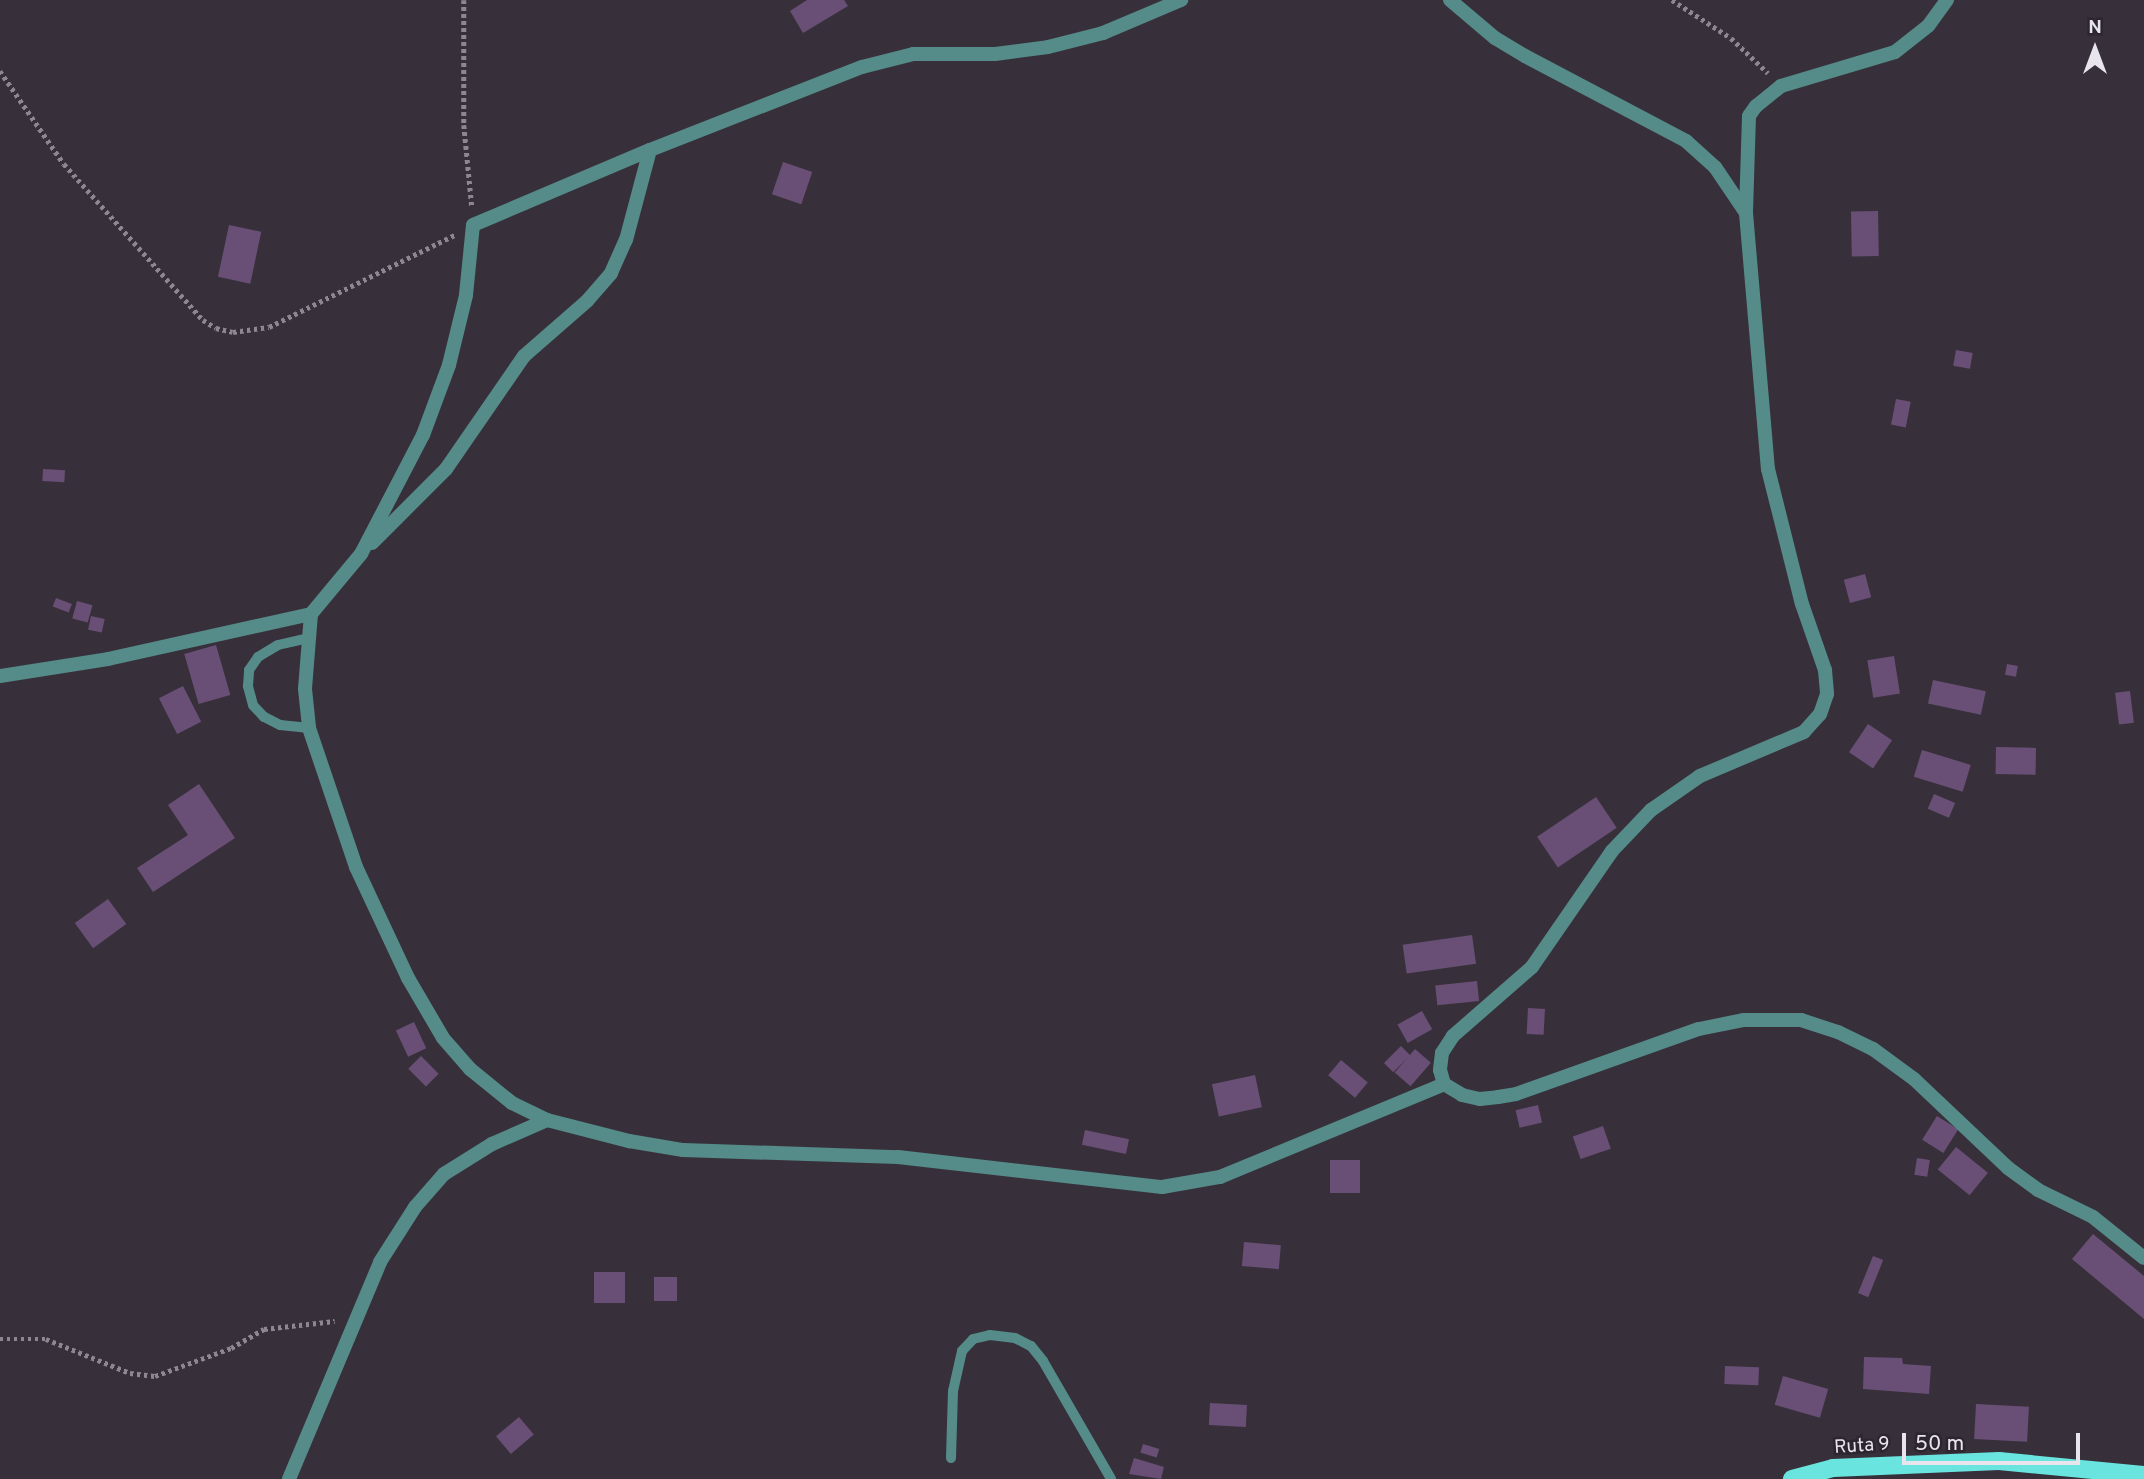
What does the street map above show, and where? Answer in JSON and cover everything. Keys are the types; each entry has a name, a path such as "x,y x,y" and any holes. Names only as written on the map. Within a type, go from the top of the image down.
{"main road":[{"name":"Ruta 9","path":"1793,1479 1833,1468 1998,1461 2144,1475"}],"street":[{"path":"361,554 423,435 449,365 466,295 473,225 650,150 862,68 913,54 995,54 1048,47 1103,33 1181,0"},
{"path":"1450,0 1486,32 1525,57 1686,142 1715,167 1746,213"},
{"path":"1947,0 1928,26 1895,52 1781,86 1756,106 1749,116 1746,213 1768,469 1802,604 1825,670 1827,694 1819,714 1804,732 1700,776 1667,798 1631,829 1532,967 1453,1036 1442,1053 1440,1070 1444,1084 1462,1095 1479,1099 1516,1094 1699,1029 1744,1020 1801,1020 1838,1032 1873,1049 1914,1079 2008,1168 2038,1190 2093,1217 2144,1258"},
{"path":"650,150 626,240 611,273 587,301 524,356 446,468 361,554 311,614 305,689 309,728 356,867 408,978 443,1038 470,1069 513,1103 547,1120 628,1141 683,1150 898,1157 1162,1187 1220,1177 1444,1084"},
{"path":"0,676 108,659 311,614"},
{"path":"289,1479 380,1262 415,1207 444,1174 492,1144 547,1120"}],"lane":[{"path":"309,638 278,645 258,657 249,670 248,686 253,705 264,717 281,725 309,728"},
{"path":"951,1458 953,1391 962,1351 973,1339 989,1335 1016,1338 1031,1346 1043,1361 1111,1479"}],"path":[{"path":"0,71 64,164 203,320 216,328 233,332 269,327 473,225 464,125 464,0"},
{"path":"1672,0 1731,38 1781,86"},
{"path":"0,1339 46,1339 131,1373 155,1377 231,1348 264,1329 357,1318"}],"building":[{"path":"807,0 844,0 848,6 803,33 790,11"},
{"path":"783,162 812,172 801,204 772,194"},
{"path":"1851,211 1878,211 1879,256 1852,256"},
{"path":"229,225 261,232 250,284 218,277"},
{"path":"1956,350 1973,353 1970,369 1953,366"},
{"path":"1896,399 1911,402 1906,427 1891,425"},
{"path":"43,469 65,470 64,482 42,481"},
{"path":"1865,574 1871,597 1850,603 1844,580"},
{"path":"56,598 72,604 69,612 53,606"},
{"path":"77,601 92,605 88,623 72,618"},
{"path":"91,616 105,619 102,633 88,630"},
{"path":"216,645 230,695 199,704 184,654"},
{"path":"1894,656 1900,694 1873,698 1867,660"},
{"path":"2007,664 2018,666 2016,677 2005,675"},
{"path":"1933,680 1986,691 1981,715 1928,703"},
{"path":"183,686 201,722 177,734 159,698"},
{"path":"2130,691 2134,723 2119,725 2115,693"},
{"path":"1868,724 1892,740 1873,768 1849,752"},
{"path":"1996,747 2036,748 2036,775 1996,774"},
{"path":"1922,750 1971,765 1963,792 1914,777"},
{"path":"199,784 235,838 153,892 137,868 188,835 168,805"},
{"path":"1934,794 1955,803 1949,818 1928,809"},
{"path":"1596,797 1617,828 1558,867 1537,837"},
{"path":"108,899 126,924 93,948 75,923"},
{"path":"1472,935 1476,964 1407,973 1403,945"},
{"path":"1477,981 1479,1001 1437,1005 1435,985"},
{"path":"1528,1008 1545,1009 1544,1035 1527,1034"},
{"path":"1422,1011 1432,1029 1408,1043 1398,1025"},
{"path":"414,1022 426,1048 408,1057 396,1030"},
{"path":"1401,1046 1410,1055 1393,1072 1384,1063"},
{"path":"1415,1049 1431,1063 1411,1086 1395,1072"},
{"path":"421,1056 439,1074 426,1086 408,1069"},
{"path":"1341,1060 1368,1082 1355,1098 1328,1075"},
{"path":"1255,1075 1262,1107 1219,1116 1212,1084"},
{"path":"1538,1105 1542,1123 1520,1128 1516,1110"},
{"path":"1937,1116 1958,1129 1943,1153 1922,1140"},
{"path":"1603,1126 1611,1149 1581,1159 1573,1136"},
{"path":"1085,1130 1129,1139 1126,1154 1082,1145"},
{"path":"1956,1147 1988,1173 1970,1195 1938,1170"},
{"path":"1917,1158 1930,1160 1927,1177 1914,1175"},
{"path":"1330,1160 1360,1160 1360,1193 1330,1193"},
{"path":"2093,1234 2144,1276 2144,1319 2072,1259"},
{"path":"1244,1242 1281,1245 1279,1269 1242,1266"},
{"path":"1873,1256 1883,1260 1868,1297 1858,1293"},
{"path":"594,1272 625,1272 625,1303 594,1303"},
{"path":"654,1277 677,1277 677,1301 654,1301"},
{"path":"1864,1357 1902,1358 1903,1364 1931,1366 1929,1394 1863,1389"},
{"path":"1725,1366 1759,1367 1758,1385 1724,1384"},
{"path":"1783,1376 1828,1389 1820,1418 1775,1405"},
{"path":"1210,1403 1247,1405 1246,1427 1209,1425"},
{"path":"1976,1404 2029,1407 2027,1442 1974,1439"},
{"path":"519,1417 534,1435 511,1454 496,1436"},
{"path":"1143,1444 1159,1449 1157,1458 1140,1453"},
{"path":"1134,1458 1164,1467 1161,1479 1129,1474"}]}
